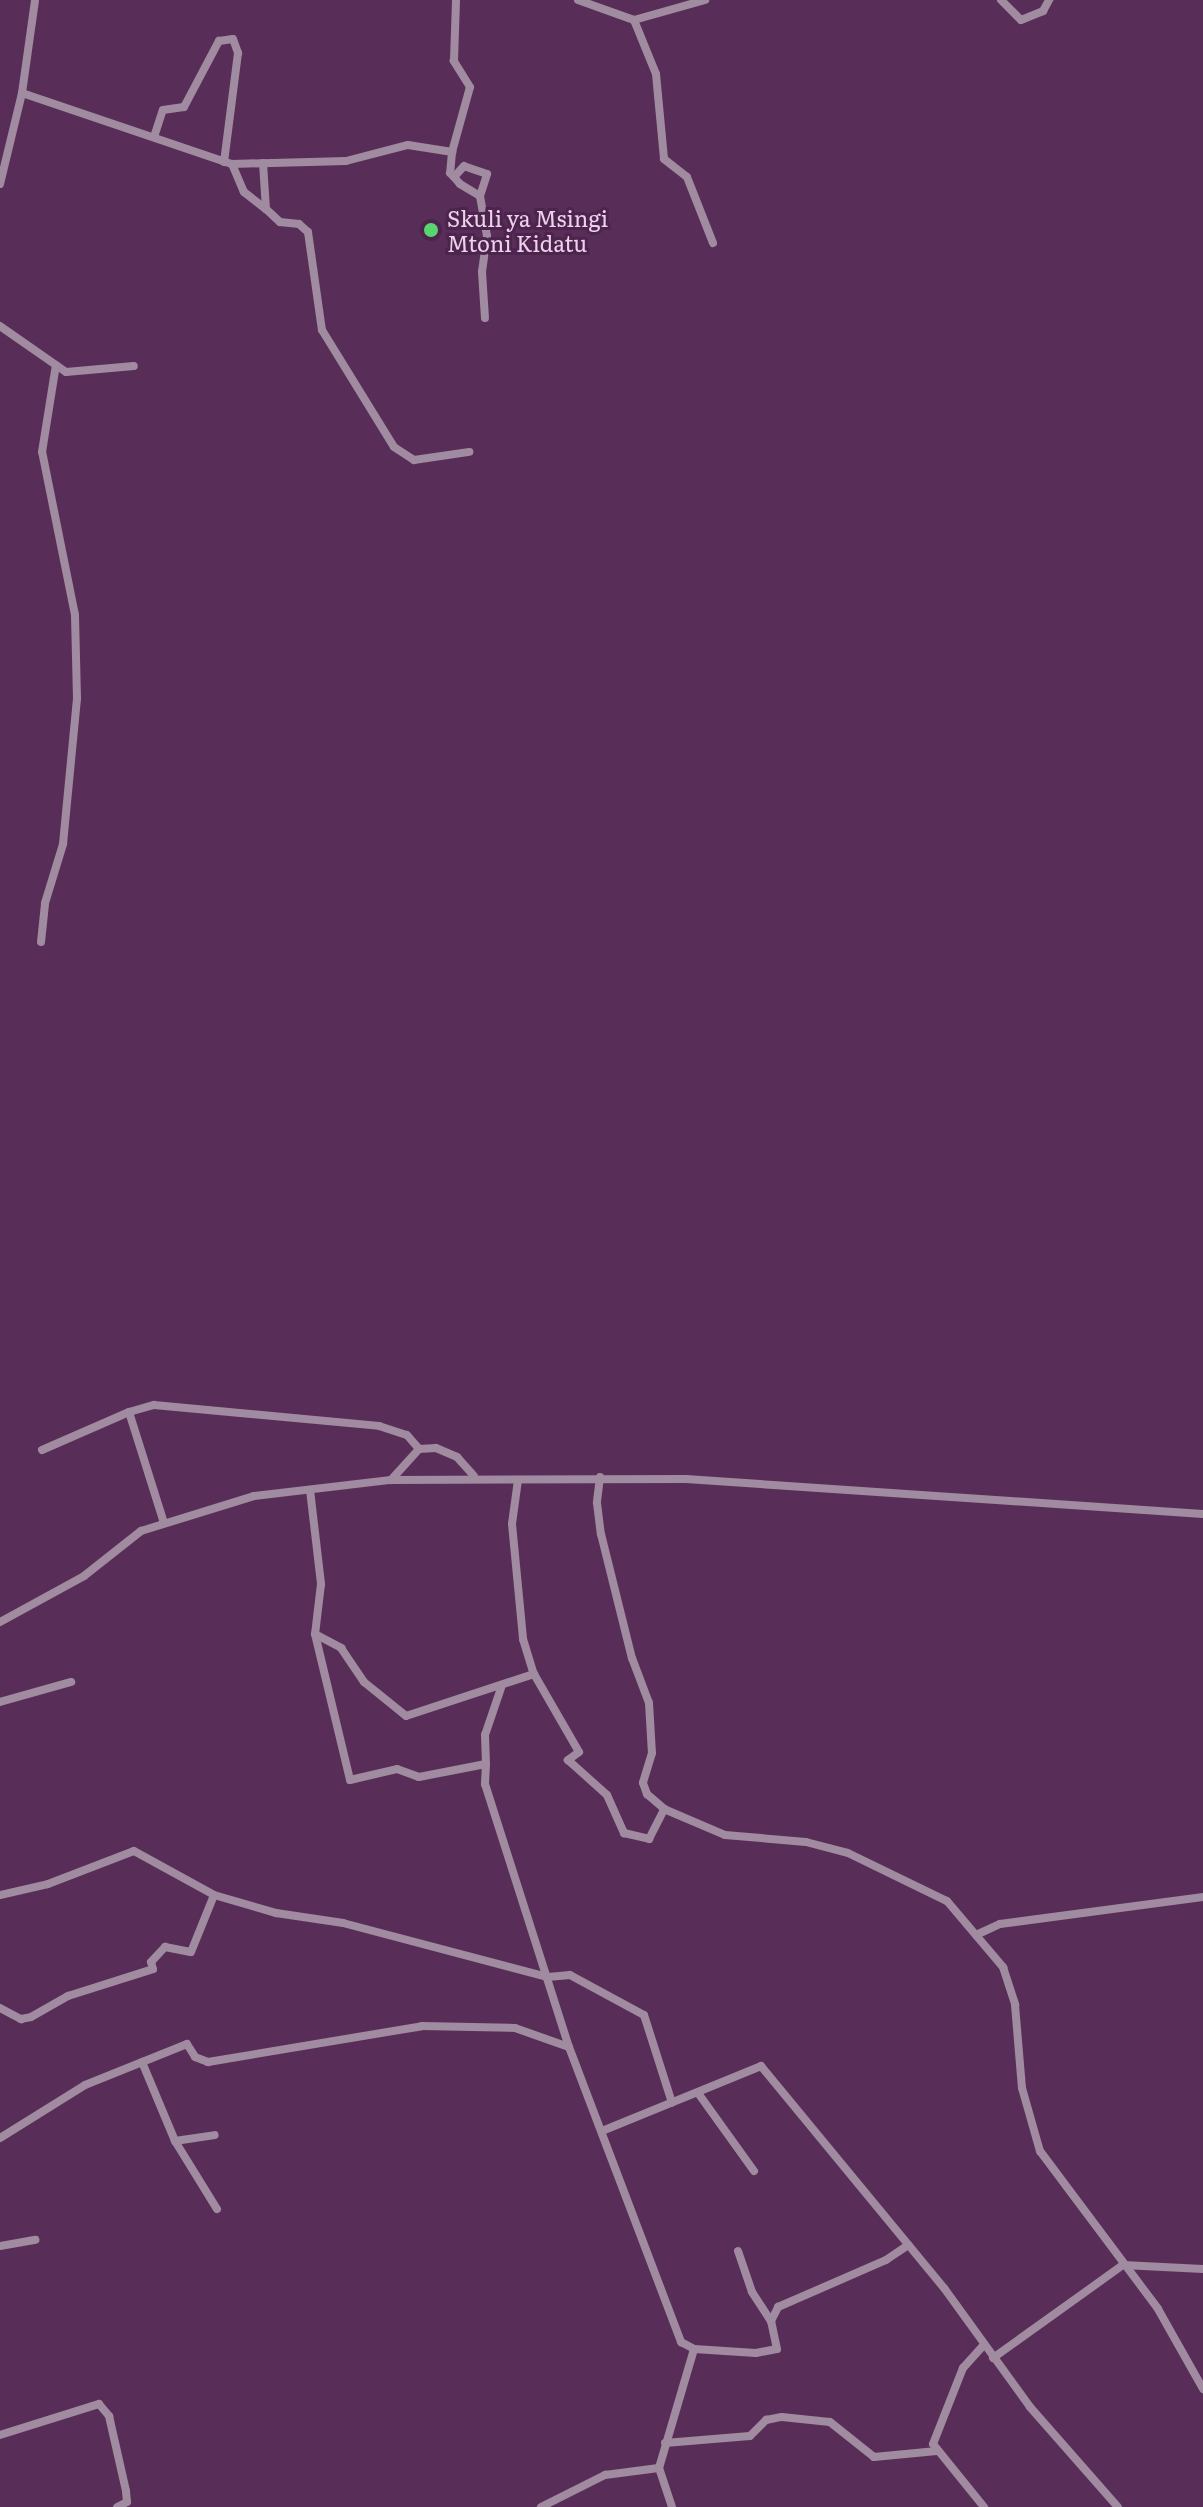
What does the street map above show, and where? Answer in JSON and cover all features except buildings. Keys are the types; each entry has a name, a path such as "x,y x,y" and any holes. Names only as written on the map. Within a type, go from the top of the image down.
{"street":[{"path":"0,184 22,93 35,0"},
{"path":"456,0 454,61 470,87 449,167 454,177 480,196"},
{"path":"578,0 634,20 705,0"},
{"path":"1001,0 1021,20 1043,11 1049,0"},
{"path":"634,20 656,74 664,159 693,187 713,243"},
{"path":"154,137 163,110 184,107 219,41 233,39 238,53 228,163 244,192 280,222 299,224 308,232 322,330 400,455 414,460 469,452"},
{"path":"22,93 228,163 346,161 408,145 452,152"},
{"path":"263,163 266,209"},
{"path":"454,177 464,166 480,168 487,174 480,196 487,236 482,262 485,318"},
{"path":"0,326 66,372 134,366"},
{"path":"41,942 45,903 63,844 77,698 75,615 42,452 56,365"},
{"path":"42,1450 129,1412 174,1405 379,1426 407,1435 419,1449"},
{"path":"129,1412 164,1523"},
{"path":"391,1480 419,1449 436,1448 457,1457 474,1476"},
{"path":"0,1622 84,1576 141,1531 254,1496 391,1480 474,1476 518,1480 600,1477 1203,1514"},
{"path":"600,1477 597,1503 601,1534 632,1658 649,1703 652,1753 643,1783 664,1809 725,1835 806,1842 848,1853 947,1901 1003,1967 1015,2005 1022,2088 1040,2151 1158,2309 1203,2389"},
{"path":"518,1480 512,1524 523,1639 534,1674 579,1752 568,1760 607,1795 624,1833 649,1839 664,1809"},
{"path":"310,1490 321,1584 315,1634 350,1780 397,1769 419,1777 486,1764"},
{"path":"315,1634 341,1648 364,1682 406,1716 501,1688 534,1674"},
{"path":"0,1702 71,1682"},
{"path":"501,1688 485,1735 485,1784 569,2047 681,2342 694,2349 756,2353 777,2349 771,2321 752,2292 738,2251"},
{"path":"0,1895 48,1884 134,1851 214,1895 548,1977 570,1975 644,2015 672,2103"},
{"path":"0,2008 21,2019 31,2017 83,1991 153,1969 151,1962 165,1947 191,1952 214,1895"},
{"path":"976,1935 1000,1924 1203,1897"},
{"path":"0,2125 3,2136 85,2085 187,2044 195,2057 208,2062 422,2026 515,2028 569,2047"},
{"path":"142,2062 175,2141 217,2209"},
{"path":"602,2131 761,2066 908,2245 993,2358 1118,2507"},
{"path":"698,2093 754,2171"},
{"path":"175,2141 215,2135"},
{"path":"0,2246 35,2240"},
{"path":"771,2321 778,2307 805,2292 886,2260 908,2245"},
{"path":"993,2358 1123,2265 1203,2269"},
{"path":"984,2345 963,2368 933,2444 984,2507"},
{"path":"672,2507 659,2468 694,2349"},
{"path":"0,2435 99,2404 109,2416 126,2491 127,2502 117,2507"},
{"path":"665,2443 750,2436 766,2420 782,2417 830,2422 874,2457 937,2451"},
{"path":"541,2507 605,2475 659,2468"}],"place":[{"name":"Skuli ya Msingi Mtoni Kidatu","path":"431,230"}]}
